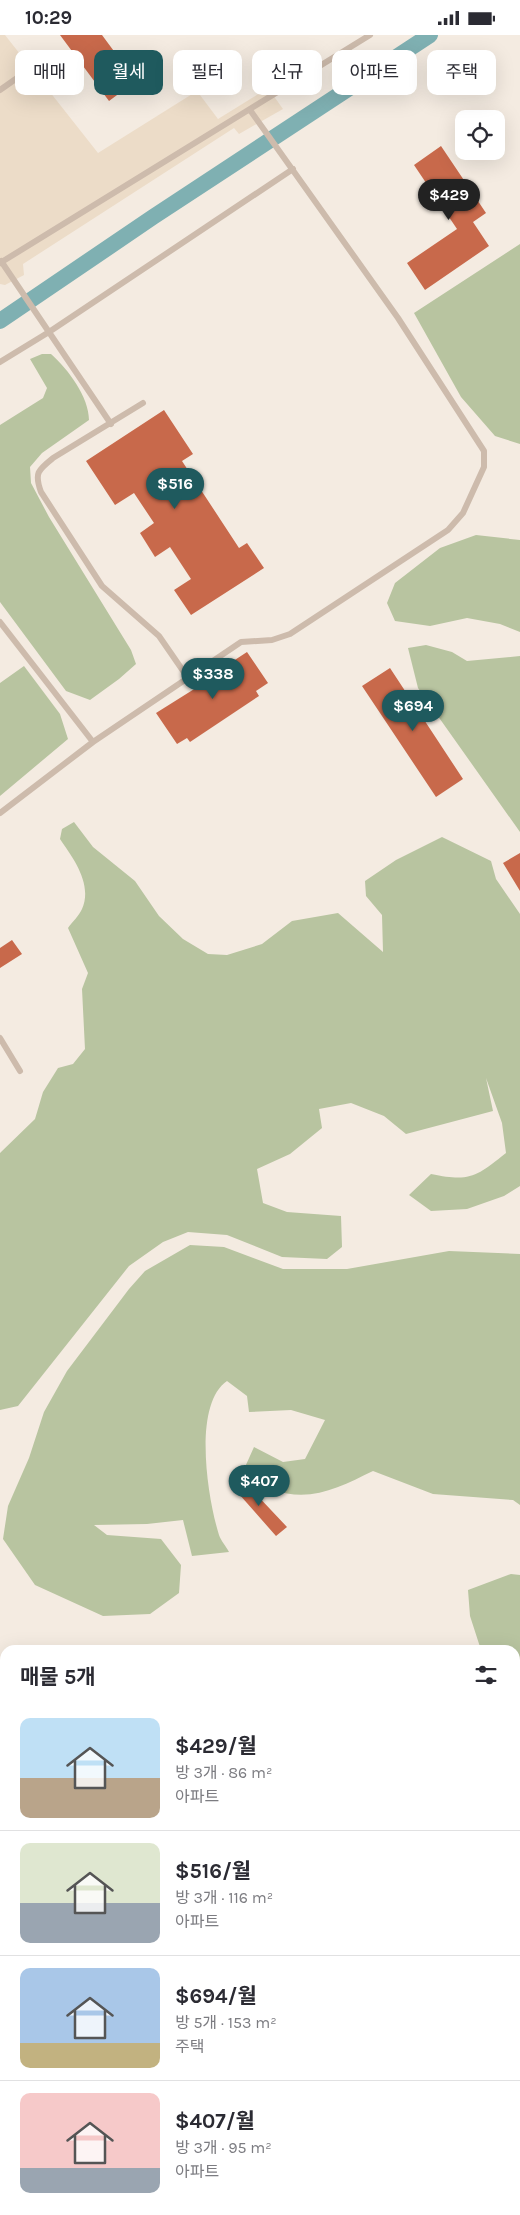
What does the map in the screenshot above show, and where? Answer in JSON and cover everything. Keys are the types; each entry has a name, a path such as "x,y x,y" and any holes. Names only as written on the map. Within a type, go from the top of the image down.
{"lane":[{"path":"111,423 1,262 370,35"},
{"path":"0,90 15,79"},
{"path":"0,813 93,741 241,641 272,639 290,634 448,530 463,513 484,467 484,451 398,318 293,169 282,158 250,110"},
{"path":"0,362 49,332 293,169"},
{"path":"143,403 52,458 40,469 36,479 41,492 102,586 159,636 188,678"},
{"path":"0,622 93,741"},
{"path":"0,1038 20,1071"}],"green space":[{"path":"520,244 520,444 495,436 461,397 414,313"},
{"path":"42,354 51,354 70,375 85,402 89,420 42,453 30,467 31,483 49,517 131,650 136,664 90,700 66,691 0,602 0,425 43,398 47,388 30,359"},
{"path":"476,535 520,540 520,632 500,624 467,618 430,626 395,621 387,603 395,583 440,548"},
{"path":"426,645 452,652 467,661 520,656 520,832 418,688 408,648"},
{"path":"24,666 60,714 68,739 0,796 0,683"},
{"path":"74,822 93,847 135,881 159,916 183,939 208,954 227,955 262,944 292,921 338,913 383,952 382,915 366,896 365,881 396,860 442,837 491,861 496,879 520,914 520,1186 504,1196 467,1209 431,1211 409,1195 431,1174 455,1177 472,1175 487,1168 506,1153 502,1123 486,1078 493,1111 406,1134 384,1116 351,1103 319,1109 322,1128 290,1154 257,1169 263,1203 287,1212 341,1216 342,1247 327,1259 282,1257 227,1235 188,1232 163,1242 129,1266 18,1406 0,1410 0,1153 35,1119 43,1092 58,1068 73,1064 85,1049 82,989 88,973 68,928 82,909 85,900 85,890 76,863 60,839 62,829"},
{"path":"190,1245 224,1247 283,1269 347,1269 449,1251 520,1254 520,1505 513,1500 433,1494 373,1471 324,1492 299,1495 272,1489 262,1483 245,1467 254,1447 283,1462 305,1459 325,1420 291,1410 249,1412 247,1396 227,1381 216,1393 209,1410 206,1431 206,1454 207,1477 215,1519 220,1537 229,1552 192,1556 183,1520 147,1524 94,1525 107,1535 161,1539 181,1565 179,1593 150,1614 103,1616 35,1585 3,1539 8,1506 29,1458 44,1412 67,1371 129,1289 145,1271"},
{"path":"511,1574 520,1575 520,1645 479,1645 470,1616 468,1590"}],"shaded area":[{"path":"0,35 5,35 17,50 15,50 15,95 52,95 98,153 191,95 200,95 218,119 257,95 273,95 283,109 239,134 234,128 23,264 24,275 5,285 0,284"}],"building":[{"path":"60,35 102,35 113,50 94,50 94,81 84,67 84,50 71,50"},
{"path":"105,95 117,95 109,101"},
{"path":"441,146 486,213 473,222 489,246 425,290 407,263 457,229 414,165"},
{"path":"164,410 193,454 182,461 239,548 247,543 264,568 191,615 174,590 191,579 170,547 155,557 140,533 154,523 134,493 115,505 86,461"},
{"path":"247,652 268,683 256,691 259,696 190,742 187,738 177,744 156,713 223,671 221,669"},
{"path":"390,668 463,779 436,797 362,686"},
{"path":"520,853 520,891 503,863"},
{"path":"12,940 22,954 0,968 0,948"},
{"path":"240,1477 287,1527 276,1536 231,1485"}],"waterway":[{"path":"0,321 153,217 430,35"}]}
